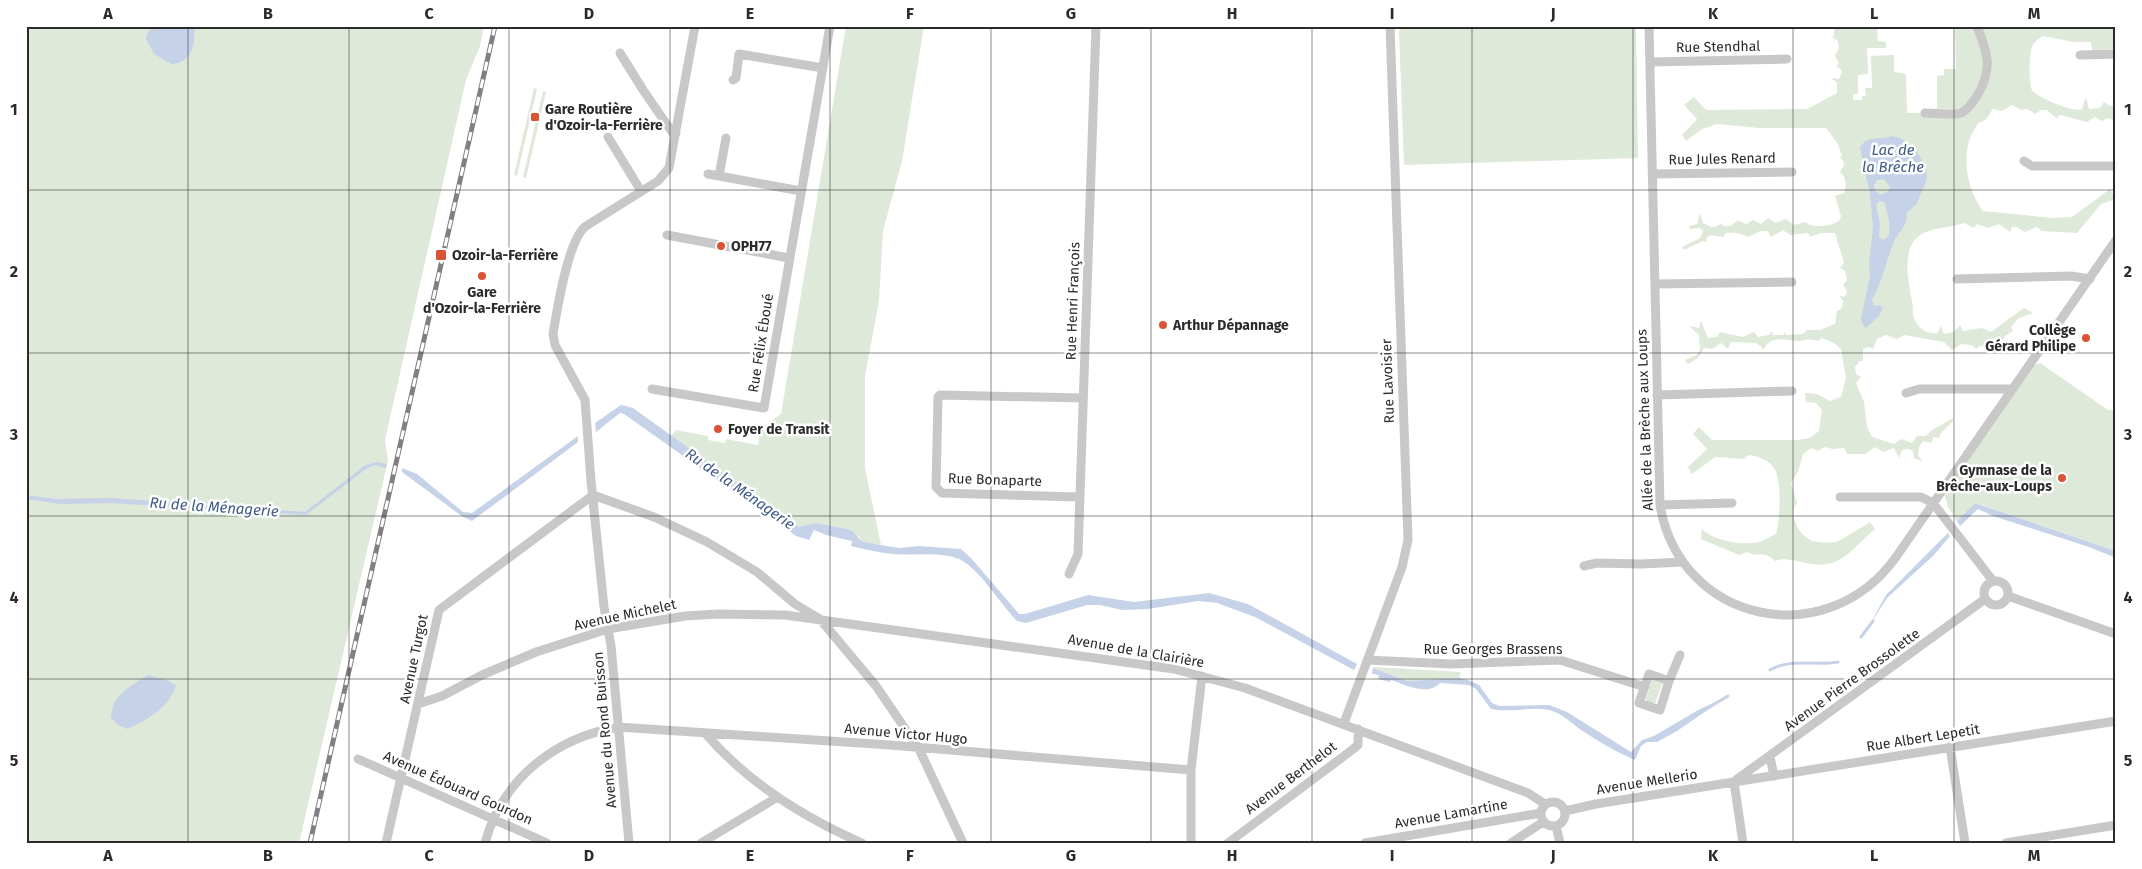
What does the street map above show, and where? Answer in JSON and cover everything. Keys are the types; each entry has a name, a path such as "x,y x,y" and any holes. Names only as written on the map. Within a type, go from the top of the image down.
{"street":[{"name":"Avenue du Rond Buisson","path":"629,843 608,629 592,496 585,400 555,345 553,334 571,252 577,235 586,226 658,181 667,170 676,133 695,26"},
{"name":"Rue Félix Éboué","path":"652,389 764,408 830,26"},
{"name":"Rue Henri François","path":"1069,574 1078,554 1096,26"},
{"name":"Rue Lavoisier","path":"1344,724 1405,558 1408,540 1390,26"},
{"name":"Allée de la Brèche aux Loups","path":"1649,26 1660,505 1665,528 1683,562 1695,577 1714,593 1745,609 1774,615 1817,612 1846,601 1877,580 1890,565 2116,240"},
{"path":"1926,114 1960,113 1972,104 1979,93 1989,68 1987,54 1977,26"},
{"path":"620,53 652,105 672,132 676,133"},
{"path":"733,80 736,78 739,54 823,68"},
{"path":"2080,55 2116,54"},
{"name":"Rue Stendhal","path":"1650,62 1787,60"},
{"path":"608,137 641,191"},
{"path":"719,176 726,138"},
{"path":"2024,161 2032,166 2116,166"},
{"name":"Rue Jules Renard","path":"1652,174 1792,172"},
{"path":"708,174 800,191"},
{"path":"667,235 789,258"},
{"path":"1957,279 2071,276 2090,279"},
{"path":"1655,284 1792,282"},
{"path":"1906,393 1919,389 2013,389"},
{"path":"1657,395 1792,391"},
{"name":"Rue Bonaparte","path":"1080,497 942,493 936,487 938,397 940,395 1083,398"},
{"path":"592,496 654,517 708,542 757,572 795,604 820,619 876,686 919,748 963,843"},
{"name":"Avenue Turgot","path":"386,843 439,610 592,496"},
{"path":"1840,498 1921,497 1933,503 1993,581 2005,584 2008,596 2004,602 1997,606 1990,604 1984,599 1984,588 1993,581"},
{"path":"1660,505 1732,504"},
{"path":"1584,566 1597,563 1641,564 1683,562"},
{"path":"2008,596 2116,634"},
{"name":"Avenue Pierre Brossolette","path":"1734,782 1984,599"},
{"name":"Avenue Michelet","path":"418,704 442,696 482,675 536,652 608,629 669,618 718,614 785,615 820,619"},
{"name":"Avenue de la Clairière","path":"820,619 1150,664 1202,676 1245,688 1528,793 1543,813"},
{"path":"1669,681 1649,674 1639,703 1660,710 1680,655"},
{"name":"Rue Georges Brassens","path":"1368,660 1451,664 1560,660 1645,687"},
{"path":"1191,843 1191,770 1202,676"},
{"name":"Rue Albert Lepetit","path":"1734,782 2116,721"},
{"name":"Avenue Victor Hugo","path":"485,843 493,819 511,789 542,758 574,740 600,730 618,727 919,748 1191,770"},
{"name":"Avenue Berthelot","path":"1228,843 1358,745 1358,729"},
{"path":"706,734 724,756 776,798 862,843"},
{"path":"1950,747 1965,843"},
{"path":"1770,757 1774,776"},
{"name":"Avenue Édouard Gourdon","path":"358,758 548,843"},
{"path":"1734,782 1743,843"},
{"name":"Avenue Mellerio","path":"1564,811 1596,804 1734,782"},
{"path":"701,843 776,798"},
{"path":"1511,843 1543,813 1557,802 1564,811 1562,822 1556,826 1549,826 1543,813"},
{"name":"Avenue Lamartine","path":"1365,843 1543,813"},
{"path":"2006,843 2116,825"},
{"path":"1556,826 1560,843"}],"green space":[{"path":"26,26 484,26 480,46 466,80 385,440 388,461 299,843 26,843"},
{"path":"846,26 924,26 902,161 883,231 879,301 865,376 865,468 881,545 863,543 859,536 816,523 799,528 671,436 676,430 708,436 708,440 725,443 726,439 758,445 761,428 781,414"},
{"path":"1403,26 1636,26 1638,158 1404,165 1399,31"},
{"path":"1835,26 1877,26 1878,41 1886,42 1886,48 1867,48 1868,74 1858,75 1858,94 1853,94 1853,100 1862,100 1862,96 1866,96 1865,88 1872,88 1871,56 1894,55 1894,72 1906,74 1907,113 1937,113 1937,76 1944,75 1944,69 1956,69 1955,26 2116,26 2116,49 2092,50 2091,42 2074,42 2043,36 2032,46 2030,54 2030,83 2032,90 2041,97 2064,107 2082,109 2085,99 2089,109 2100,108 2104,102 2110,106 2116,105 2116,121 2107,118 2102,121 2095,117 2087,122 2061,115 2057,119 2047,110 2041,110 2035,114 2028,109 2021,110 2012,105 2002,111 1993,109 1984,121 1977,125 1971,135 1968,146 1967,169 1972,192 1983,211 2053,218 2072,217 2110,189 2116,199 2101,204 2077,233 2041,231 2037,227 2025,232 2017,227 2012,227 2010,232 1999,224 1988,228 1977,224 1974,228 1964,223 1929,231 1919,236 1912,243 1907,263 1913,312 1916,322 1927,332 1937,333 1941,326 1944,334 1954,332 1960,325 1963,331 1982,328 1991,332 2024,308 2033,313 2019,318 2011,327 2013,331 2005,336 1998,349 1980,346 1976,349 1972,345 1961,344 1952,350 1944,342 1904,335 1897,339 1886,335 1877,339 1873,349 1869,347 1863,349 1863,361 1860,361 1855,367 1856,374 1861,377 1856,383 1864,402 1867,427 1872,437 1894,444 1901,439 1912,443 1917,436 1926,436 1932,430 1953,418 1953,421 1941,433 1939,438 1934,437 1931,443 1923,441 1919,447 1918,455 1923,462 1914,458 1913,451 1908,449 1902,450 1899,458 1894,448 1883,452 1875,447 1865,454 1847,454 1844,448 1833,449 1824,447 1818,451 1811,448 1803,454 1798,472 1791,483 1797,503 1793,513 1794,519 1804,535 1815,542 1836,542 1870,522 1875,529 1845,556 1828,564 1818,565 1787,559 1775,561 1766,555 1754,555 1747,552 1739,555 1701,539 1702,529 1714,537 1739,543 1756,543 1776,534 1779,520 1779,484 1775,470 1767,461 1748,455 1744,459 1715,457 1692,474 1688,467 1707,449 1693,434 1699,427 1712,440 1797,440 1810,438 1819,431 1822,410 1816,403 1806,402 1805,393 1817,394 1830,401 1841,397 1846,378 1841,349 1834,343 1822,338 1818,341 1810,339 1798,341 1773,340 1763,350 1756,343 1731,342 1728,349 1721,343 1712,349 1704,348 1698,358 1688,364 1685,360 1697,355 1700,350 1699,335 1689,326 1699,328 1701,321 1708,338 1717,337 1720,332 1743,337 1754,332 1758,337 1769,335 1772,331 1773,335 1783,335 1785,332 1786,335 1803,334 1807,330 1820,330 1835,324 1837,311 1842,308 1843,301 1839,295 1844,297 1847,293 1843,285 1847,280 1845,271 1840,268 1844,263 1835,233 1821,233 1810,237 1808,233 1790,235 1783,230 1771,237 1768,231 1760,231 1748,237 1740,234 1726,233 1723,237 1711,235 1707,237 1706,242 1703,241 1684,250 1682,247 1700,238 1703,231 1700,228 1690,229 1689,226 1697,224 1700,213 1703,223 1712,227 1718,226 1721,223 1723,226 1731,226 1738,220 1746,224 1753,220 1761,224 1768,218 1775,223 1786,219 1794,225 1805,222 1818,226 1839,221 1841,216 1835,196 1844,193 1845,179 1840,172 1844,165 1843,160 1839,157 1842,156 1838,144 1826,128 1759,128 1717,124 1702,129 1686,141 1682,135 1697,119 1684,105 1694,97 1706,110 1807,109 1837,93 1837,83 1831,78 1839,79 1842,72 1840,68 1836,67 1839,63 1835,56 1839,48 1838,41 1833,38"},
{"path":"534,88 537,89 517,176 514,175"},
{"path":"543,91 546,92 526,178 523,177"},
{"path":"2040,363 2108,410 2116,410 2116,551 1976,503 1957,521 1948,507 1943,489 2031,366"},
{"path":"1374,667 1461,672 1459,678 1407,681"},
{"path":"1652,680 1662,684 1655,704 1645,701"}],"water":[{"path":"155,26 194,27 193,46 188,57 183,61 171,64 154,54 146,39 148,32"},
{"name":"Lac de la Brêche","path":"1898,137 1911,146 1921,158 1927,179 1916,205 1907,212 1906,223 1895,239 1872,300 1874,306 1879,305 1883,308 1879,316 1866,328 1862,324 1861,318 1870,277 1869,264 1873,227 1870,194 1860,148 1866,141","holes":["1884,179 1890,187 1882,195 1875,191 1874,185 1877,180","1880,201 1885,203 1889,221 1889,235 1884,240 1879,237 1880,224 1876,205"]},
{"path":"621,405 633,408 799,527 816,523 851,530 863,542 899,548 918,546 961,549 1019,614 1025,614 1088,595 1134,602 1209,593 1248,604 1357,664 1354,670 1255,617 1217,603 1198,601 1148,609 1122,610 1100,605 1087,605 1026,623 1017,621 982,578 959,559 943,555 877,552 851,546 852,541 814,530 809,540 796,536 624,414 620,413 596,432 595,423"},
{"path":"578,436 578,442 472,521 463,517 402,472 402,468 417,474 463,512 472,513"},
{"path":"376,462 387,464 386,468 374,465 366,469 306,515 111,503 61,504 26,499 26,495 56,499 112,498 305,512 364,466"},
{"path":"1975,503 2116,551 2116,558 2089,547 1993,516 1978,509 1960,526 1957,521"},
{"path":"1948,533 1950,536 1934,555 1887,598 1869,626 1886,595"},
{"path":"1373,668 1407,681 1459,678 1468,680 1479,685 1492,703 1499,706 1549,705 1567,712 1631,752 1642,740 1654,736 1698,710 1728,696 1677,731 1657,742 1647,742 1641,746 1635,760 1581,730 1554,711 1542,709 1491,709 1476,689 1469,685 1440,683 1429,689 1416,688 1391,680 1390,682 1378,679 1379,675 1372,674"},
{"path":"148,675 169,681 176,686 168,701 156,712 128,729 118,725 111,718 112,710 118,697"}],"waterway":[{"name":"Ru de la Ménagerie","path":"1861,637 1873,621"},
{"name":"Ru de la Ménagerie","path":"1770,670 1786,664 1838,662"},
{"name":"Ru de la Ménagerie","path":"1703,711 1728,696"}],"railway":[{"path":"310,843 495,26"}],"place":[{"name":"Gare Routière d'Ozoir-la-Ferrière","path":"535,117"},
{"name":"OPH77","path":"721,246"},
{"name":"Ozoir-la-Ferrière","path":"441,255"},
{"name":"Gare d'Ozoir-la-Ferrière","path":"482,276"},
{"name":"Arthur Dépannage","path":"1163,325"},
{"name":"Collège Gérard Philipe","path":"2086,338"},
{"name":"Foyer de Transit","path":"718,429"},
{"name":"Gymnase de la Brêche-aux-Loups","path":"2062,478"}]}
